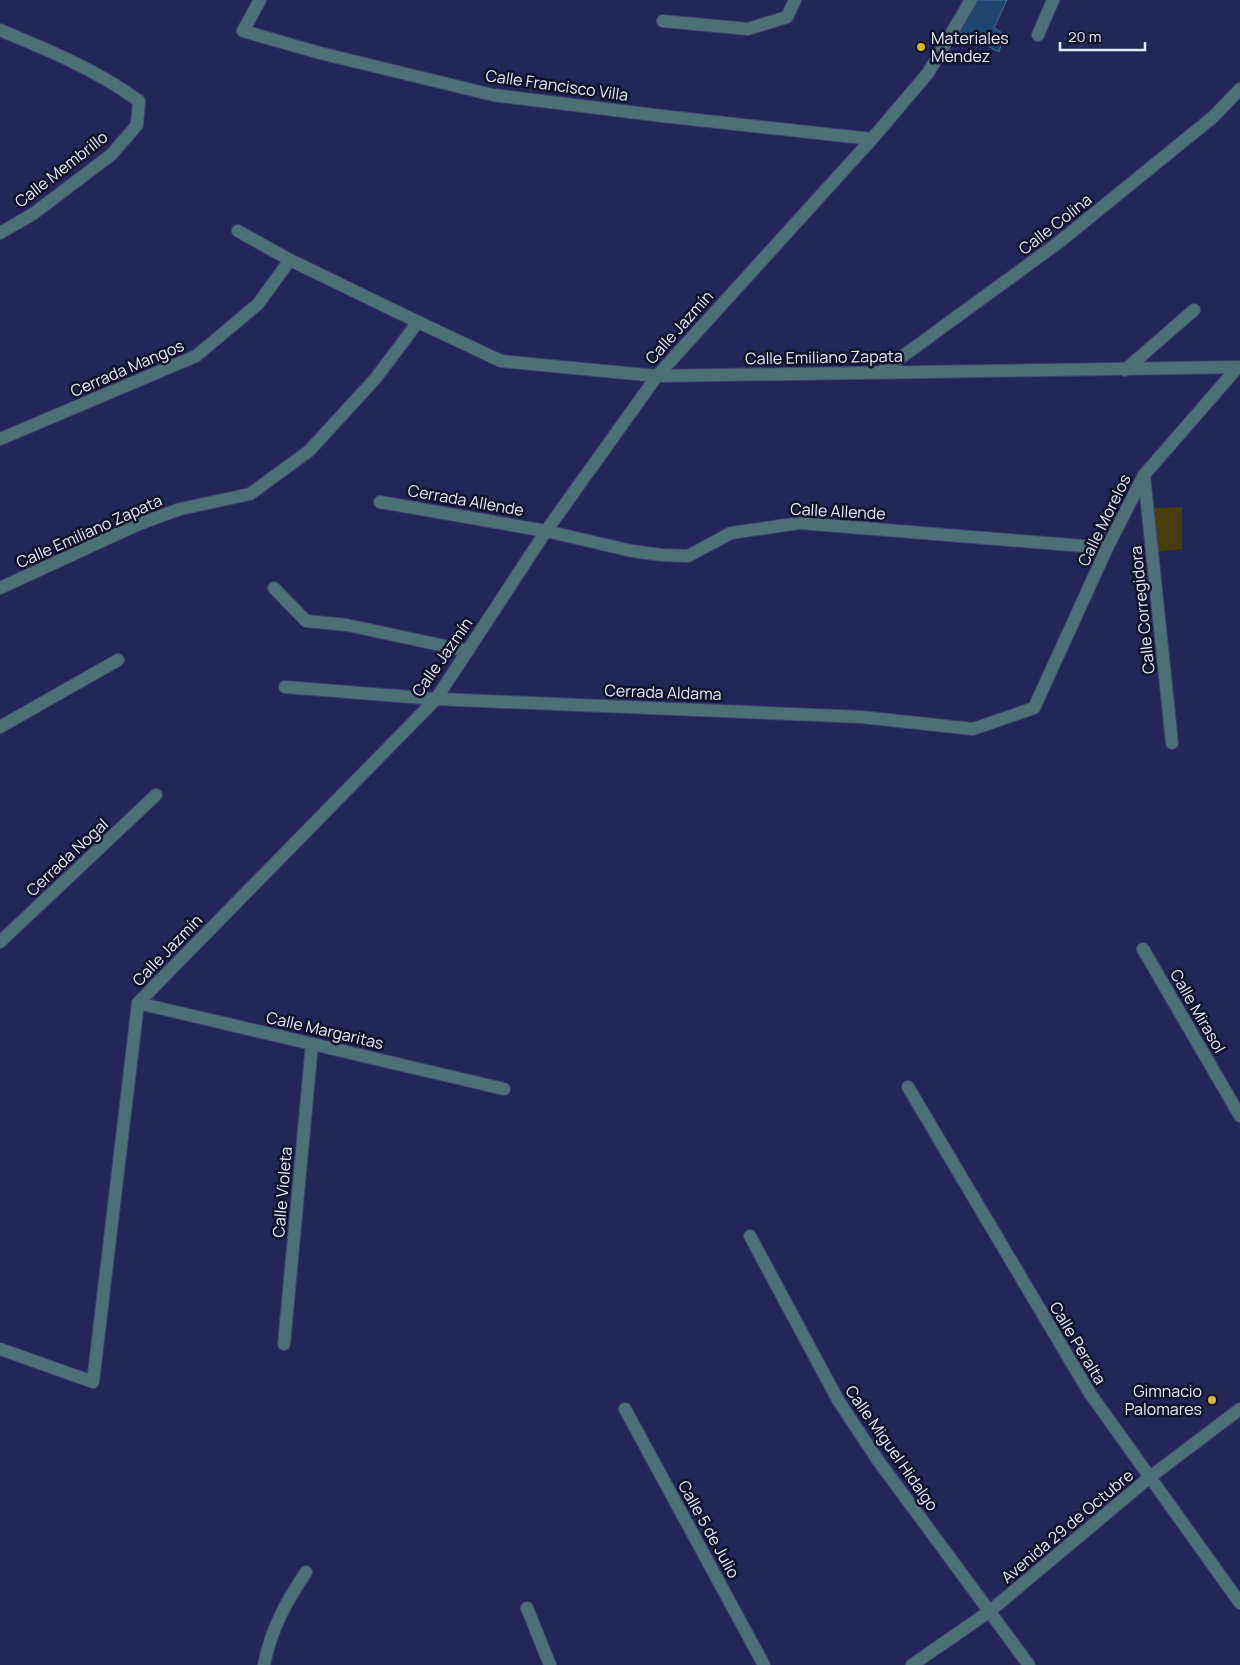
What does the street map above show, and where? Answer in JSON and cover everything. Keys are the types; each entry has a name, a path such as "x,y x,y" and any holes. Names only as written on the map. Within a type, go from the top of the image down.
{"street":[{"name":"Calle Francisco Villa","path":"260,0 243,31 320,53 493,95 872,139"},
{"path":"663,21 748,29 787,17 795,0"},
{"name":"Calle Jazmín","path":"0,1349 93,1382 138,1003 436,699 546,531 657,376 872,139 928,73 971,0"},
{"path":"1038,35 1054,0"},
{"name":"Calle Membrillo","path":"0,30 57,54 118,86 139,101 137,125 111,155 33,214 0,233"},
{"name":"Calle Colina","path":"881,372 1058,243 1213,117 1240,89"},
{"name":"Calle Emiliano Zapata","path":"238,232 290,260 501,361 657,376 1238,367"},
{"name":"Cerrada Mangos","path":"0,439 196,356 258,304 290,260"},
{"path":"1125,370 1194,310"},
{"name":"Calle Emiliano Zapata","path":"0,588 139,524 180,509 250,494 310,451 375,380 418,322"},
{"name":"Calle Morelos","path":"1034,708 1107,548 1144,475 1238,367"},
{"name":"Calle Corregidora","path":"1144,475 1172,743"},
{"name":"Cerrada Allende","path":"380,502 546,531"},
{"name":"Calle Allende","path":"546,531 632,552 662,556 688,556 731,532 800,523 1107,548"},
{"path":"274,588 306,621 347,625 468,651"},
{"path":"0,726 118,660"},
{"name":"Cerrada Aldama","path":"286,687 436,699 862,717 973,729 1034,708"},
{"name":"Cerrada Nogal","path":"0,942 156,795"},
{"name":"Calle Mirasol","path":"1143,949 1240,1116"},
{"name":"Calle Margaritas","path":"138,1003 504,1089"},
{"name":"Calle Violeta","path":"284,1344 312,1044"},
{"name":"Calle Peralta","path":"908,1087 1089,1392 1240,1603"},
{"name":"Calle Miguel Hidalgo","path":"750,1236 838,1400 877,1459 1028,1665"},
{"name":"Calle 5 de Julio","path":"625,1409 764,1665"},
{"name":"Avenida 29 de Octubre","path":"912,1665 990,1611 1150,1477 1240,1409"},
{"path":"264,1665 268,1643 279,1618 306,1572"},
{"path":"527,1608 550,1665"}],"shaded area":[{"path":"1182,507 1182,549 1157,552 1154,508"}],"building":[{"path":"968,0 1007,0 994,28 1004,34 999,52 952,28"}],"place":[{"name":"Materiales Mendez","path":"921,47"},
{"name":"Gimnacio Palomares","path":"1212,1400"}]}
